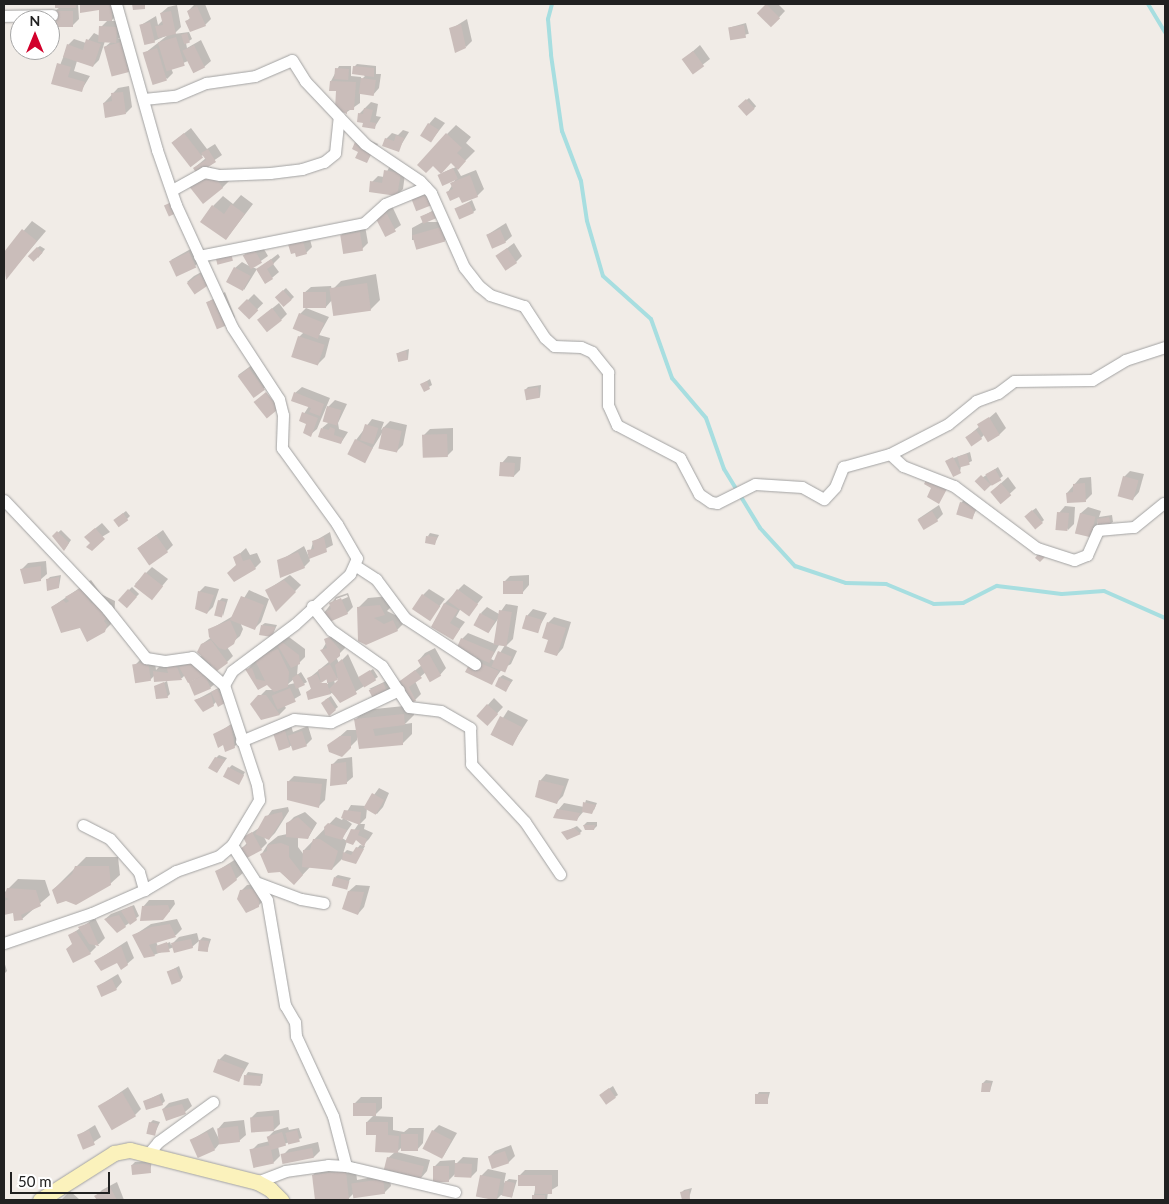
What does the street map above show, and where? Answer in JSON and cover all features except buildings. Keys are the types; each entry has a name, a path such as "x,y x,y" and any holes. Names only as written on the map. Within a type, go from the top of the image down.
{"street":[{"path":"116,4 157,150 172,190 232,327 279,399 283,415 282,448 352,548 357,558 356,566 295,624 232,671 224,685"},
{"path":"144,99 175,96 206,83 255,76 292,60 306,81 365,144 426,187 442,216 464,267 479,286 490,296 524,306 545,338 554,346 581,346 592,352 608,372 608,405 617,425 680,458 703,499 717,503 754,484 802,486 824,499 835,487 839,471 843,467 879,455 890,454 948,424 976,401 998,393 1014,381 1092,380 1125,360 1165,347"},
{"path":"172,190 204,172 220,175 270,173 302,169 324,162 334,153 339,117"},
{"path":"200,256 364,223 385,204 426,187"},
{"path":"890,454 903,466 954,486 1037,548 1074,560 1087,556 1098,530 1134,527 1164,503"},
{"path":"4,500 101,602 146,658 164,661 192,657 224,685 257,785 259,800 232,845 219,856 176,871 144,890 92,912 4,944"},
{"path":"356,566 376,579 405,618 475,664"},
{"path":"312,606 331,630 382,666 409,707 441,711 470,728 471,764 521,818 560,874"},
{"path":"241,741 294,720 331,722 399,690"},
{"path":"83,825 110,839 139,872 144,890"},
{"path":"232,845 258,883 270,912 285,1005 295,1022 296,1036 333,1116 346,1166"},
{"path":"258,883 301,899 324,903"},
{"path":"148,1154 158,1142 213,1102"},
{"path":"40,1200 114,1153 130,1150 257,1182 270,1189 281,1200"},
{"path":"257,1182 306,1166 346,1166 455,1192"}],"waterway":[{"path":"552,4 548,19 562,131 581,181 587,221 603,276 651,319 672,378 706,418 724,469 760,528 795,566 846,583 886,584 934,604 963,603 997,586 1062,594 1104,591 1165,618"},
{"path":"1148,4 1165,32"}]}
